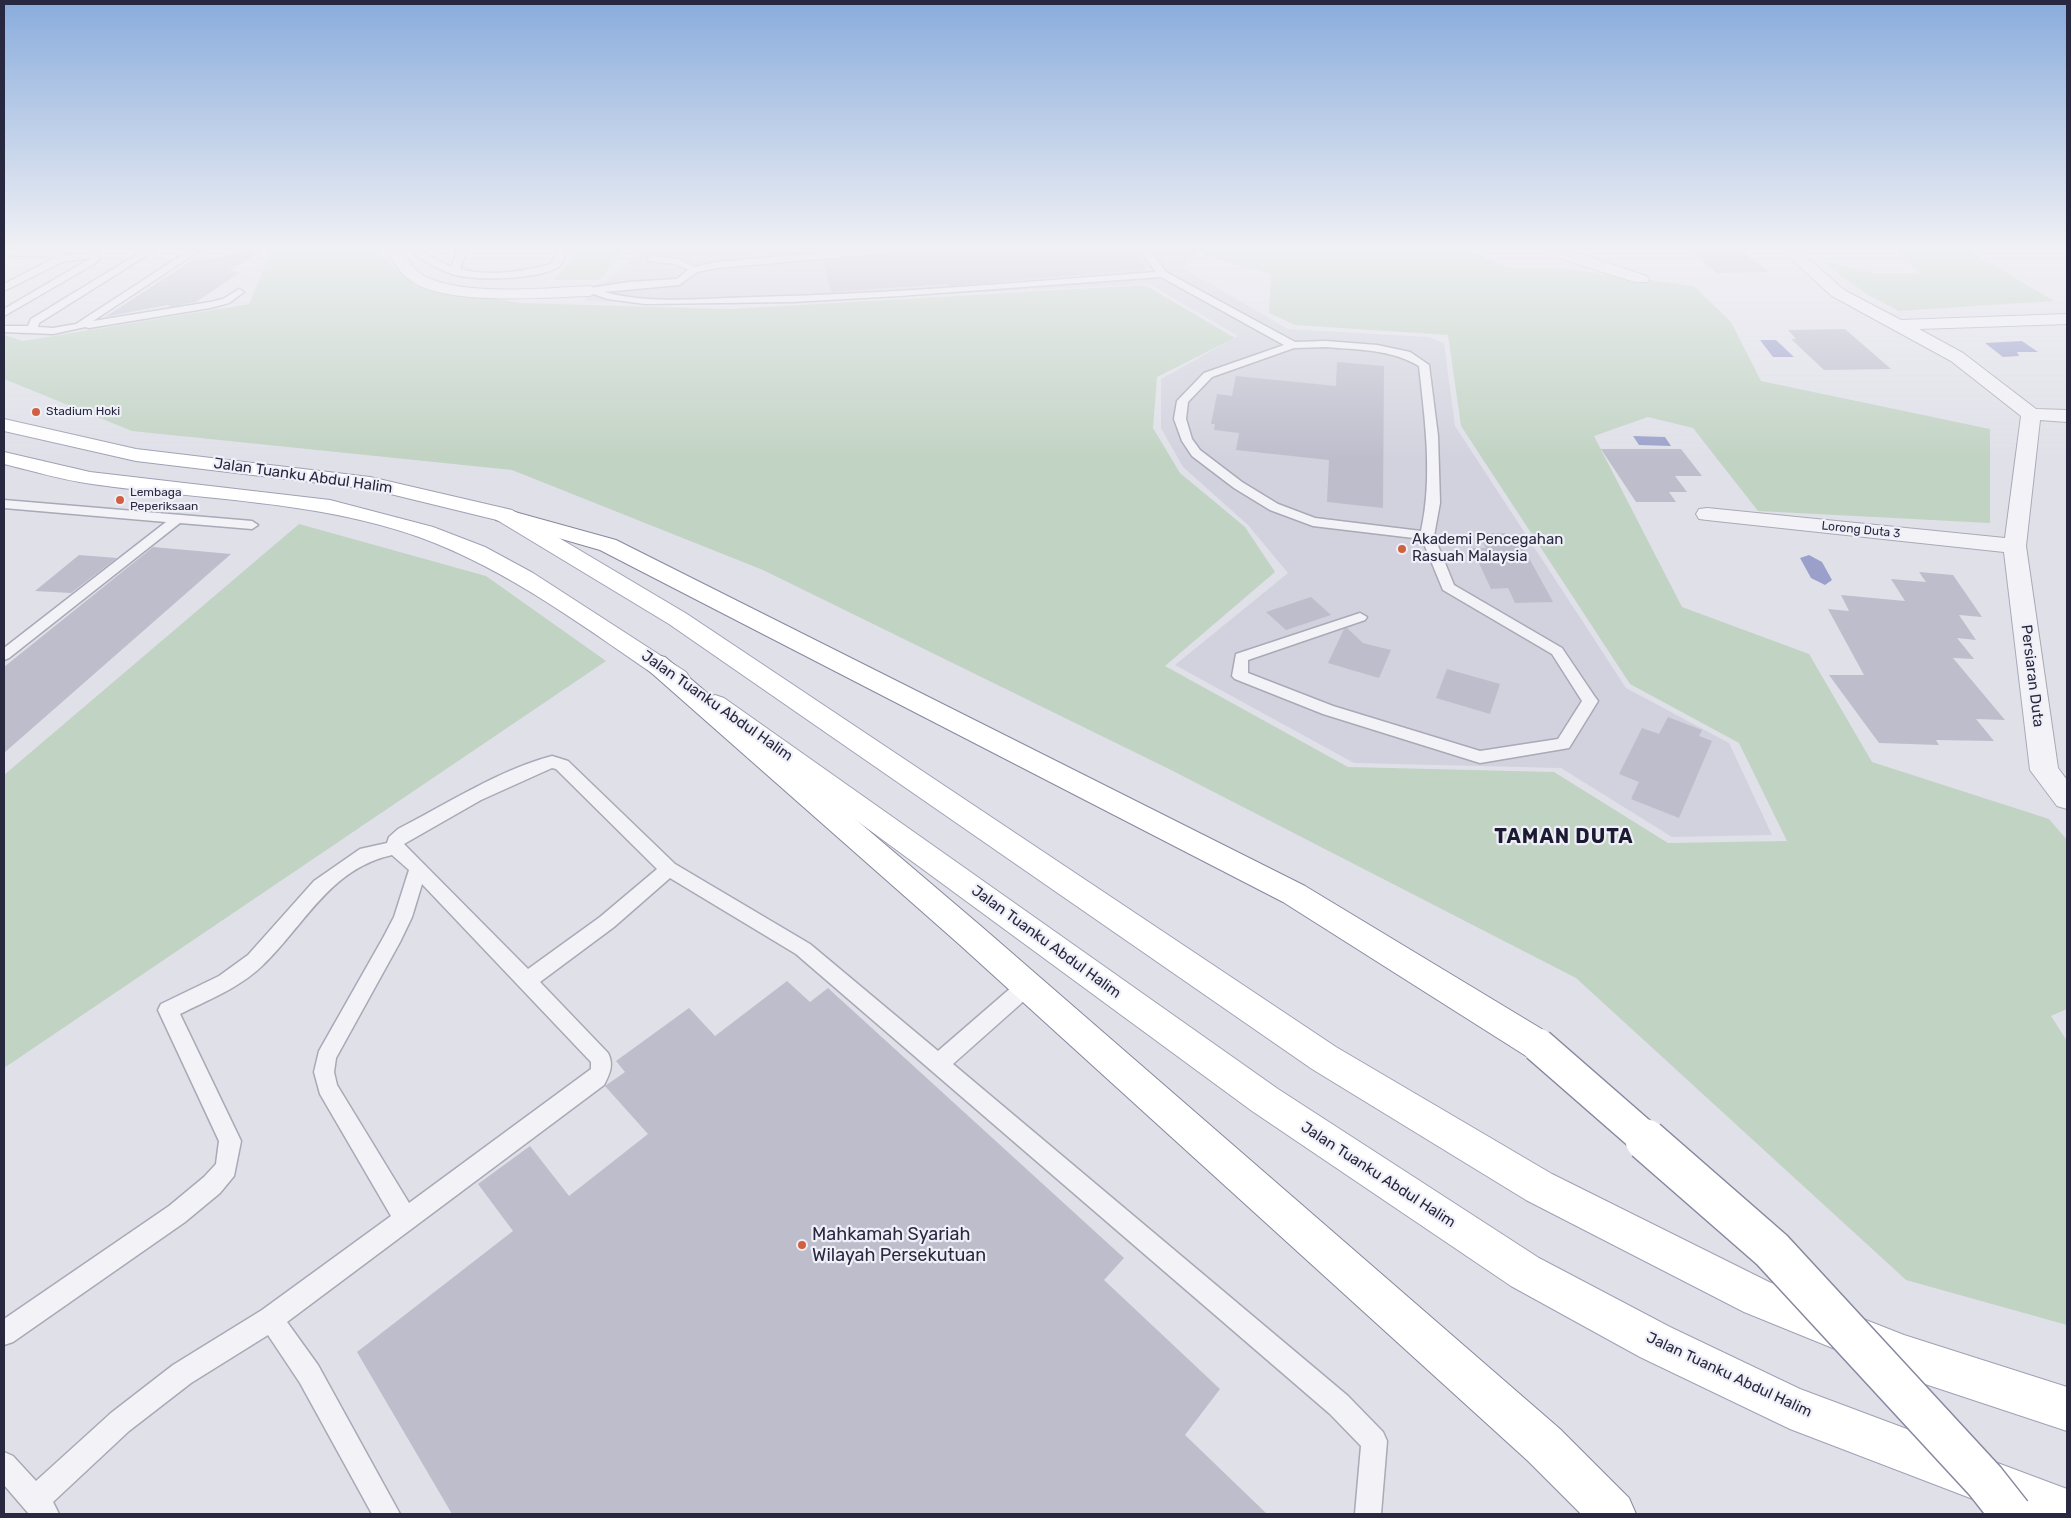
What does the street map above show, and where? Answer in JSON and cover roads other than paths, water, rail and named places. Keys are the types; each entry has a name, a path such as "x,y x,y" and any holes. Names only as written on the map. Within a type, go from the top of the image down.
{"main road":[{"name":"Jalan Tuanku Abdul Halim","path":"4,425 136,455 370,483 504,515 678,619 1324,1058 1539,1187 1758,1298 1904,1356 2067,1409"},
{"name":"Jalan Tuanku Abdul Halim","path":"4,458 90,478 330,506 425,532 477,552 525,578 656,663 773,744 1265,1100 1525,1272 1656,1342 1790,1406 1926,1460 2067,1512"},
{"path":"4,469 90,478"},
{"path":"504,515 608,546 1294,894 1538,1045 1772,1250 1985,1481 2011,1514"},
{"path":"656,663 1027,986 1544,1444 1613,1514"}],"street":[{"path":"1883,318 1957,357 2031,414 2067,416"},
{"path":"1896,325 2067,319"},
{"name":"Persiaran Duta","path":"2031,414 2015,546 2044,770 2067,799"},
{"name":"Lorong Duta 3","path":"1707,514 2015,546"}],"lane":[{"path":"32,328 35,322 42,318"},
{"path":"79,326 92,318"},
{"path":"4,329 32,328 53,331 130,318"},
{"path":"1242,318 1293,346"},
{"path":"1360,617 1241,657 1240,676 1328,710 1480,757 1563,744 1590,701 1557,651 1448,586 1427,536 1434,503 1432,436 1424,365 1406,354 1377,348 1326,344 1293,346 1208,375 1183,402 1180,419 1186,439 1196,453 1238,485 1274,507 1313,522 1427,536"},
{"path":"4,504 10,503 252,525"},
{"path":"4,655 178,518"},
{"path":"4,1465 41,1507 120,1422 182,1374 271,1319 597,1078 601,1070 601,1060 397,847 395,842 412,830 475,796 540,765 552,762 562,765 669,869 803,949 1332,1399 1374,1441 1368,1514"},
{"path":"4,1333 177,1214 212,1185 226,1169 230,1141 168,1010 226,982 255,961 320,886 366,854 397,847"},
{"path":"406,1220 327,1087 324,1072 326,1057 403,916 418,868"},
{"path":"525,982 607,922 669,869"},
{"path":"938,1064 1027,986"},
{"path":"271,1319 309,1374 387,1514"}],"water":[{"path":"1760,340 1776,340 1794,357 1773,357"},
{"path":"2022,341 2038,352 2017,352 2019,356 2003,357 1985,343"},
{"path":"1633,436 1665,437 1671,446 1639,445"},
{"path":"1809,555 1822,562 1832,580 1825,585 1811,578 1800,558"}],"place":[{"name":"Stadium Hoki","path":"36,412"},
{"name":"Lembaga Peperiksaan","path":"120,500"},
{"name":"Akademi Pencegahan Rasuah Malaysia","path":"1402,549"},
{"name":"Mahkamah Syariah Wilayah Persekutuan","path":"802,1245"}],"district":[{"name":"TAMAN DUTA","path":"1564,837"}]}
